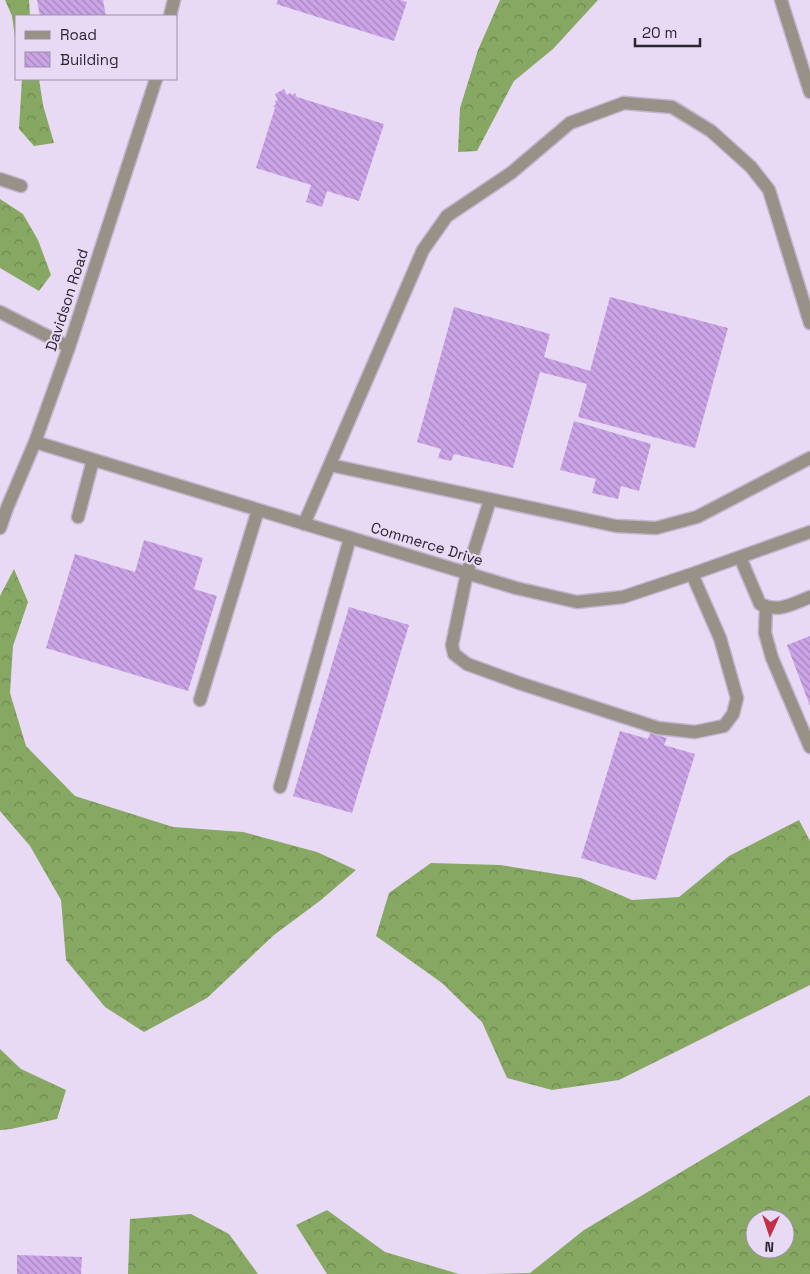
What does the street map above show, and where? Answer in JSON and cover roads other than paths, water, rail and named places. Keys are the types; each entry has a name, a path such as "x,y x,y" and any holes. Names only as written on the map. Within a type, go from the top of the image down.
{"street":[{"path":"170,15 174,0"},
{"path":"781,0 810,92"},
{"name":"Davidson Road","path":"0,528 69,347 156,80"},
{"path":"304,524 423,250 447,216 511,174 570,123 624,103 672,107 711,132 751,167 770,190 810,323"},
{"path":"0,179 21,186"},
{"path":"0,312 69,347"},
{"name":"Commerce Drive","path":"34,442 516,588 577,602 623,597 810,532"},
{"path":"330,465 616,526 656,528 698,517 810,458"},
{"path":"78,517 93,460"},
{"path":"490,500 467,573 452,645 454,654 467,664 658,728 695,732 724,726 733,714 737,698 720,638 692,574"},
{"path":"200,700 258,510"},
{"path":"280,786 350,538"},
{"path":"740,557 760,604 766,607 780,608 810,597"},
{"path":"766,607 766,633 772,658 810,747"}]}
